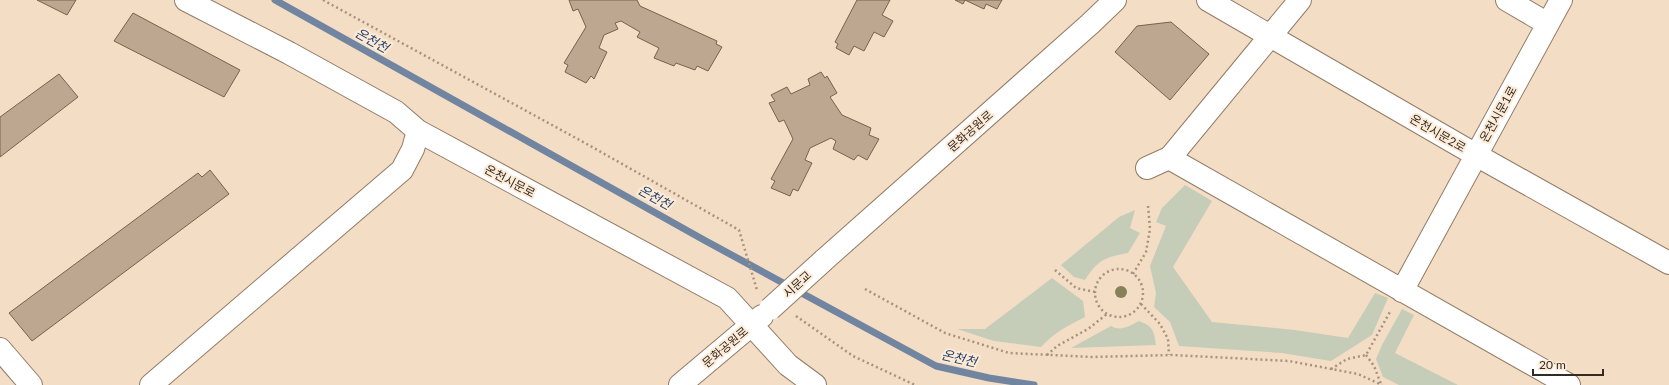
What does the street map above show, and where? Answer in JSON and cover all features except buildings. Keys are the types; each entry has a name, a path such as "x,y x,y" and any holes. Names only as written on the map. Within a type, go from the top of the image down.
{"street":[{"name":"온천시문로","path":"186,0 289,53 396,112 418,132 727,298 788,365 815,385"},
{"name":"문화공원로","path":"824,260 1084,30 1115,0"},
{"name":"온천시문2로","path":"1208,0 1271,38 1476,155 1669,262"},
{"path":"1147,168 1169,158 1271,38 1300,0"},
{"path":"1507,0 1548,24"},
{"name":"온천시문1로","path":"1398,297 1561,0"},
{"path":"151,385 402,170 413,149 418,132"},
{"path":"1169,158 1398,297 1569,385"},
{"name":"시문교","path":"770,309 824,260"},
{"name":"문화공원로","path":"680,385 770,309"},
{"path":"0,349 30,385"}],"path":[{"path":"323,0 585,143 740,230 757,289"},
{"path":"1134,274 1146,252 1150,229 1148,206"},
{"path":"1118,269 1134,274 1139,280 1143,296 1141,304 1136,311 1122,317 1107,314 1101,310 1097,303 1095,292 1098,281 1103,275 1118,269"},
{"path":"1055,270 1076,288 1095,292"},
{"path":"865,289 945,333 1009,353 1092,357 1169,355 1289,361 1358,374 1382,385"},
{"path":"1331,369 1347,359 1366,355 1398,297"},
{"path":"1141,304 1160,324 1168,339 1169,355"},
{"path":"1047,355 1057,346 1088,329 1107,314"},
{"path":"816,329 853,356 915,385"},
{"path":"1366,355 1374,366 1382,385"}],"green space":[{"path":"1185,185 1212,201 1173,267 1212,322 1295,330 1348,338 1375,293 1388,298 1372,335 1331,361 1282,353 1179,346 1170,322 1154,307 1156,293 1150,266 1166,226 1156,222 1162,208"},
{"path":"1135,210 1130,228 1140,233 1128,253 1103,260 1094,268 1085,280 1074,277 1061,265 1119,217"},
{"path":"1052,278 1083,301 1085,317 1072,323 1051,337 1041,347 994,341 957,329 985,329"},
{"path":"1402,309 1414,315 1395,353 1458,385 1399,385 1383,377 1376,359"},
{"path":"1139,321 1150,327 1156,345 1071,348 1111,326 1115,328 1122,328"}],"waterway":[{"name":"온천천","path":"275,0 704,240 936,366 989,378 1034,385"}]}
